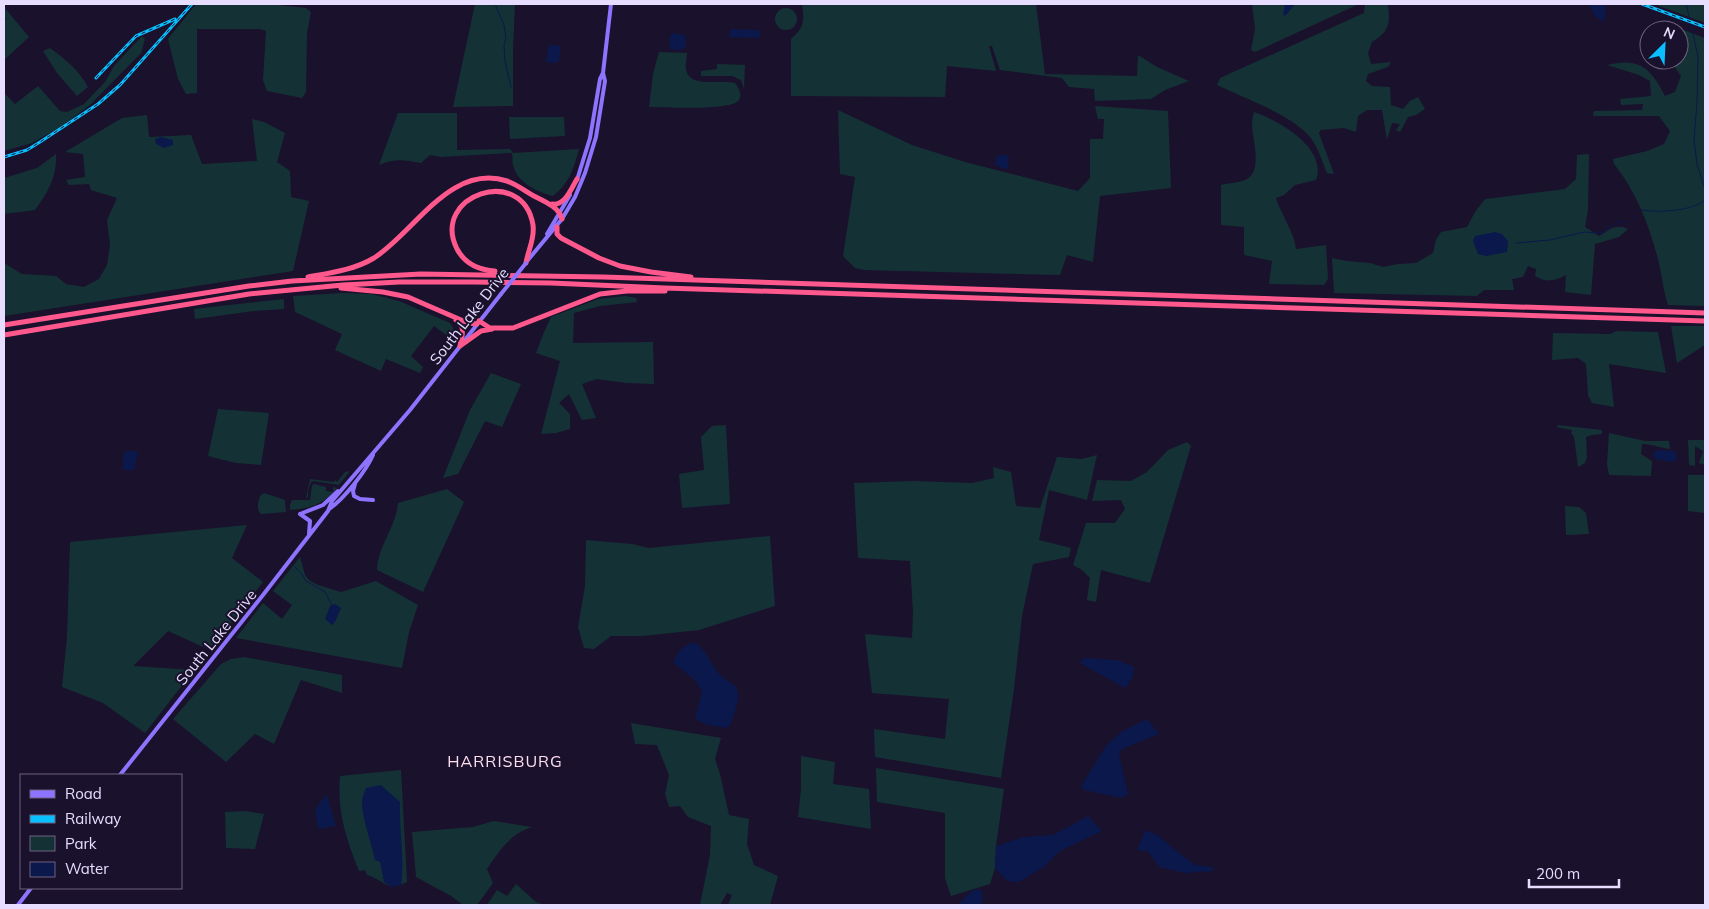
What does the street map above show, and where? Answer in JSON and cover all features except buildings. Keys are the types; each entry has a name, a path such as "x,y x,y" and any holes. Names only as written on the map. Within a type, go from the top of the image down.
{"highway":[{"path":"4,325 348,269 372,258 394,242 445,194 471,180 489,178 505,181 546,203 560,213 562,219"},
{"path":"546,203 555,205 561,203 577,179"},
{"path":"526,263 532,242 533,229 529,212 520,201 507,193 492,191 478,194 465,202 454,220 453,229 455,245 465,260 473,266 485,270 530,275"},
{"path":"557,227 557,234 561,238 599,258 620,266 651,272 729,281"},
{"path":"268,283 402,274 530,275 1705,313"},
{"path":"4,335 249,294 328,286 399,282 551,283 1705,321"},
{"path":"328,286 394,294 417,300 468,323 478,323 496,329"},
{"path":"460,346 481,331 522,325 605,293 732,290"},
{"path":"445,312 462,326 460,346"}],"main road":[{"name":"South Lake Drive","path":"545,239 577,179 590,138 600,79 603,73 611,4"},
{"name":"South Lake Drive","path":"328,511 332,501 373,454 545,239 557,227 581,184 592,153 606,81 603,73"},
{"name":"South Lake Drive","path":"121,774 328,511 338,503 369,463 373,454"},
{"path":"358,476 353,488 353,495 358,498 373,500"},
{"path":"308,536 310,521 300,514 322,504 343,488"},
{"path":"18,905 30,889"}],"green space":[{"path":"196,4 268,4 306,8 311,12 307,33 306,92 302,98 267,91 263,80 266,31 260,29 197,29 197,93 186,94 178,79 168,39"},
{"path":"475,4 515,4 513,106 453,107"},
{"path":"802,4 1036,4 1045,74 1137,76 1138,55 1157,67 1189,81 1165,90 1151,99 1095,101 1094,89 1069,87 1062,78 1000,70 992,46 989,46 996,71 947,66 945,97 791,96 791,39 799,31 803,23"},
{"path":"1252,4 1359,4 1255,52 1251,50 1255,29"},
{"path":"1365,4 1388,4 1388,26 1372,42 1368,53 1371,64 1391,62 1388,67 1368,74 1366,81 1372,86 1390,87 1391,105 1403,109 1410,101 1418,97 1425,109 1416,115 1408,117 1400,132 1396,130 1400,124 1392,123 1387,140 1382,110 1367,110 1358,116 1356,132 1344,128 1321,130 1319,133 1334,174 1327,173 1320,154 1310,137 1292,121 1254,101 1217,85 1220,78 1364,13"},
{"path":"1654,4 1705,4 1705,23"},
{"path":"4,7 29,37 4,60 4,22 6,19"},
{"path":"786,8 794,11 797,19 794,27 786,30 778,27 775,19 778,11"},
{"path":"1689,32 1705,38 1705,306 1668,305 1658,259 1646,221 1629,185 1614,164 1613,159 1647,151 1664,144 1670,131 1659,116 1593,116 1594,111 1642,110 1643,104 1621,105 1620,99 1651,96 1650,81 1639,75 1607,65 1628,63 1639,65 1639,70 1647,70 1655,78 1665,96 1675,92 1681,76 1677,70 1689,70"},
{"path":"142,36 145,39 141,53 90,105 59,128 32,143 4,151 4,93 15,104 38,86 60,111 67,112 84,104 105,82 114,66"},
{"path":"50,48 76,70 88,87 77,96 57,73 43,51"},
{"path":"659,52 687,53 686,67 688,75 699,81 735,83 740,92 738,101 732,104 710,107 649,107 653,74"},
{"path":"717,64 745,65 744,89 741,80 732,76 701,76 701,71 717,69"},
{"path":"1095,106 1168,111 1171,188 1100,196 1093,262 1067,255 1060,275 864,270 855,268 843,256 855,177 840,174 838,110 912,145 965,162 1078,191 1090,178 1090,139 1103,139 1104,119 1098,119"},
{"path":"1254,112 1276,122 1298,137 1315,157 1318,168 1316,180 1295,185 1284,195 1276,198 1293,236 1296,249 1326,245 1328,279 1324,285 1269,284 1272,261 1244,255 1244,227 1221,225 1221,185 1245,180 1251,176 1254,170 1256,155 1252,120"},
{"path":"398,113 457,113 457,150 510,149 513,153 579,149 570,175 559,191 553,196 523,182 515,171 512,153 441,157 430,155 421,163 400,160 379,165"},
{"path":"147,115 149,137 191,135 202,164 257,161 252,119 264,122 285,133 277,162 290,171 291,197 309,201 293,271 4,316 4,263 22,274 56,276 66,284 84,287 99,279 107,265 110,245 107,220 117,198 91,190 89,184 69,185 66,180 85,177 83,154 65,152 122,118"},
{"path":"509,117 564,117 565,136 510,139"},
{"path":"56,154 55,170 51,184 35,210 4,214 4,178 37,168"},
{"path":"1589,154 1588,210 1585,227 1599,236 1616,227 1628,229 1619,237 1595,244 1591,295 1565,292 1566,275 1554,280 1543,280 1535,276 1536,269 1528,266 1523,277 1512,279 1514,290 1484,290 1477,296 1334,293 1332,258 1370,263 1383,267 1416,263 1433,253 1436,240 1441,232 1467,227 1485,199 1565,189 1576,179 1577,155"},
{"path":"343,293 371,294 399,301 450,323 454,333 454,341 434,326 411,356 423,367 420,373 386,359 381,371 335,350 342,334 295,312 293,296"},
{"path":"625,296 636,298 637,302 600,306 574,313 573,343 653,342 654,384 597,379 582,384 596,418 582,420 569,394 559,403 570,414 570,429 556,433 541,434 560,361 536,353 551,317 598,299"},
{"path":"284,299 284,309 195,319 194,309"},
{"path":"1671,326 1705,326 1705,345 1677,363"},
{"path":"1616,331 1658,332 1666,373 1609,364 1614,407 1592,403 1588,395 1586,364 1578,358 1552,360 1553,333 1610,334"},
{"path":"491,373 521,384 502,427 485,421 458,474 443,478 470,410"},
{"path":"218,409 269,413 261,465 236,463 208,456"},
{"path":"726,425 730,504 682,508 679,474 704,470 701,437 712,426"},
{"path":"1557,425 1602,430 1602,434 1586,437 1587,457 1585,463 1578,467 1572,430 1557,427"},
{"path":"1609,433 1645,441 1669,441 1670,449 1642,444 1641,454 1652,461 1651,476 1609,475 1607,464"},
{"path":"1688,440 1705,440 1705,465 1699,463 1703,451 1695,446 1695,466 1689,465"},
{"path":"1187,442 1191,446 1150,583 1101,570 1096,602 1087,600 1090,578 1073,565 1086,523 1115,523 1125,509 1121,500 1092,501 1097,480 1131,481 1147,472 1168,450"},
{"path":"1097,455 1087,500 1049,490 1039,540 1071,548 1069,557 1033,564 1022,616 1001,778 875,757 874,729 945,739 949,699 872,693 865,634 912,638 913,613 910,561 858,558 854,483 914,481 972,483 994,478 993,467 1011,472 1016,506 1040,508 1057,457 1082,459"},
{"path":"350,471 339,485 311,482 308,497 306,498 310,479 334,482 335,480 337,482 345,472"},
{"path":"1688,475 1705,475 1705,513 1688,511"},
{"path":"314,484 326,487 326,491 333,492 333,487 337,488 332,494 316,505 290,510 292,500 310,500"},
{"path":"447,489 464,502 423,592 377,570 380,553 397,512 398,503"},
{"path":"264,493 285,500 286,512 261,514 258,510 258,503 260,496"},
{"path":"1565,506 1579,507 1586,513 1589,534 1566,535"},
{"path":"247,525 232,558 263,582 210,650 168,631 133,666 194,670 145,733 103,703 62,687 67,637 70,542"},
{"path":"770,536 775,606 699,630 643,636 611,636 594,649 584,648 578,627 585,586 586,540 632,544 649,548"},
{"path":"300,557 305,575 310,581 318,585 341,592 376,581 418,605 409,632 402,668 236,638 263,603 282,619 292,605 273,591"},
{"path":"244,657 342,675 342,693 301,680 274,744 255,734 226,762 173,719 221,664 231,659"},
{"path":"631,723 721,738 715,759 729,815 749,819 747,844 754,865 778,876 770,905 728,905 732,895 727,893 720,905 700,905 710,855 711,826 688,817 680,806 669,807 665,794 669,775 657,745 635,744"},
{"path":"801,756 835,762 833,784 869,789 871,829 798,817 801,789"},
{"path":"876,768 1004,789 995,868 990,884 951,896 945,878 945,813 877,802"},
{"path":"401,770 407,882 394,886 367,875 365,870 359,871 341,813 339,789 340,776"},
{"path":"245,811 264,814 255,849 226,848 225,812"},
{"path":"494,821 532,827 517,834 496,856 487,869 493,883 477,905 463,905 451,896 416,877 412,832 473,827"},
{"path":"516,884 536,902 545,905 487,905 497,890 507,896"}],"water":[{"path":"1285,4 1295,4 1283,16"},
{"path":"1589,4 1606,4 1604,22 1595,16"},
{"path":"730,29 757,30 760,34 758,38 729,37"},
{"path":"673,33 685,35 686,46 682,50 670,49 670,36"},
{"path":"549,45 561,47 559,60 556,63 546,62"},
{"path":"161,137 173,140 173,145 164,148 156,144 155,139"},
{"path":"999,155 1009,157 1008,169 995,165 996,158"},
{"path":"1495,232 1502,234 1508,241 1507,252 1486,256 1478,254 1473,241 1475,236"},
{"path":"1657,450 1675,451 1677,459 1673,462 1655,459 1653,455"},
{"path":"126,451 138,453 134,470 123,469 123,455"},
{"path":"335,604 341,608 332,625 325,619 330,606"},
{"path":"694,642 704,651 721,676 737,689 738,701 732,720 727,728 708,725 695,719 702,692 696,681 673,662 686,645"},
{"path":"1084,658 1117,660 1134,667 1133,677 1125,688 1080,663"},
{"path":"1147,719 1159,734 1122,749 1119,754 1128,794 1121,798 1084,790 1081,786 1106,746 1121,732"},
{"path":"381,785 400,802 402,875 401,885 392,887 384,882 380,862 375,860 365,824 362,803 366,788"},
{"path":"327,795 336,826 319,829 315,814 319,803"},
{"path":"1088,816 1102,831 1060,851 1044,867 1019,882 1007,881 995,868 996,846 1024,837 1053,835"},
{"path":"1145,830 1159,836 1195,865 1212,867 1214,871 1185,873 1159,867 1148,851 1137,850"},
{"path":"973,890 981,890 983,898 981,905 957,905"}],"waterway":[{"path":"495,4 504,25 506,38 504,46 505,61 511,87"},
{"path":"1686,4 1690,20"},
{"path":"1691,24 1698,57 1694,140 1697,164 1705,189"},
{"path":"1642,210 1684,209 1700,204 1705,200"},
{"path":"1516,243 1550,240 1584,232 1599,233 1617,222 1628,222"},
{"path":"295,567 306,581 325,592 332,605"}],"railway":[{"path":"4,157 27,150 98,104 120,85 192,4"},
{"path":"1642,4 1705,27"},
{"path":"96,78 136,36 175,19"}],"district":[{"name":"HARRISBURG","path":"505,761"}]}
